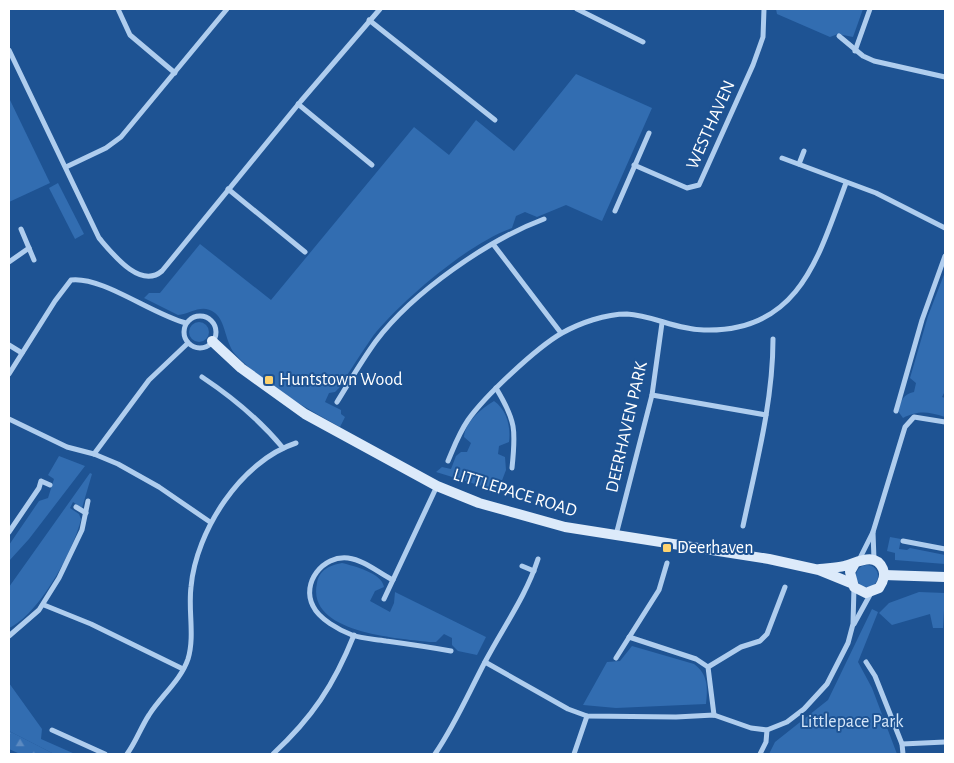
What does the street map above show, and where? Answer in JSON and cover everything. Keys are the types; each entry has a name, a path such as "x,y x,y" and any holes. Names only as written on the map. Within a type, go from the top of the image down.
{"street":[{"path":"118,9 130,35 175,73"},
{"path":"66,167 113,144 129,129 227,9"},
{"path":"9,50 99,238 115,256 140,275 152,277 162,271 298,104 380,9"},
{"path":"577,9 643,42"},
{"name":"WESTHAVEN","path":"634,166 687,188 699,185 753,65 763,37 764,9"},
{"path":"855,51 870,9"},
{"path":"369,20 495,120"},
{"path":"838,36 855,51 874,61 945,77"},
{"path":"298,104 372,166"},
{"path":"615,212 648,133"},
{"path":"798,164 804,150"},
{"path":"782,158 876,193 945,228"},
{"path":"448,461 459,435 468,420 496,388 561,333 615,314 640,316 662,324 703,330 721,330 753,322 781,306 802,284 818,259 846,183"},
{"path":"228,189 305,252"},
{"path":"337,402 376,340 396,318 442,279 493,244 544,218"},
{"path":"21,229 34,260"},
{"path":"493,244 561,333"},
{"path":"9,262 29,248"},
{"path":"896,411 922,320 945,256"},
{"path":"9,374 55,300 71,280 91,281 171,319 186,323"},
{"path":"194,317 208,318 216,329 212,341 202,348 188,343 184,332 186,323 194,317"},
{"name":"DEERHAVEN PARK","path":"615,535 652,395 662,324"},
{"path":"743,526 766,415 773,359 773,339"},
{"name":"LITTLEPACE ROAD","path":"212,341 242,368 282,399 334,431 437,486 480,503 541,522 768,559 819,570 853,585"},
{"path":"94,454 149,380 188,343"},
{"path":"9,345 22,353"},
{"path":"202,377 239,404 270,431 284,448"},
{"path":"496,388 514,423 515,439 512,468"},
{"path":"652,395 766,415"},
{"path":"854,624 853,585 850,572 873,532 905,427 914,417 945,422"},
{"path":"9,419 68,447 94,454 138,474 210,522"},
{"path":"127,754 149,715 183,669 190,645 190,587 198,548 210,522 224,501 260,463 296,443"},
{"path":"9,532 40,488 41,481 50,486"},
{"path":"384,598 437,486"},
{"path":"9,636 44,604 76,546 85,522 88,501"},
{"path":"76,507 86,513"},
{"path":"485,662 568,710 587,716 676,717 714,715 751,728 767,730 787,722 804,709 827,684 848,644 854,624 871,592 882,584 884,575 882,567 874,560 873,532"},
{"path":"903,541 945,548"},
{"path":"393,580 358,560 349,558 330,560 316,572 310,590 310,600 322,617 354,635 450,650"},
{"path":"435,754 454,726 485,662 526,592 538,558"},
{"path":"857,562 874,560"},
{"name":"LITTLEPACE ROAD","path":"819,570 857,562"},
{"path":"616,658 658,590 667,563"},
{"path":"522,566 534,571"},
{"path":"884,575 945,577"},
{"path":"853,585 862,592 871,592"},
{"path":"708,667 741,647 760,641 767,634 785,587"},
{"path":"44,604 183,669"},
{"path":"273,754 312,715 332,683 354,635"},
{"path":"628,637 696,659 708,667 714,715"},
{"path":"866,662 875,676 902,744 903,754"},
{"path":"574,754 587,716"},
{"path":"52,730 105,754"},
{"path":"760,754 766,742 767,730"},
{"path":"902,744 945,742"}],"green space":[{"path":"776,9 863,9 853,37 838,34 830,37 777,14"},
{"path":"576,74 652,108 602,221 566,205 537,217 525,212 516,216 512,228 476,246 437,274 401,306 373,336 339,388 335,392 329,393 325,402 341,410 341,414 345,417 340,427 284,394 258,376 235,354 229,344 219,317 215,313 210,310 201,309 178,315 144,298 149,293 160,293 200,244 271,300 414,127 449,155 476,120 514,151"},
{"path":"9,98 50,183 9,202"},
{"path":"58,183 84,234 75,239 49,188"},
{"path":"945,272 945,391 942,397 945,398 945,417 924,413 903,418 898,411 900,404 907,394 914,392 916,383 910,378 928,316"},
{"path":"199,322 206,325 209,332 206,339 199,342 192,339 189,332 192,325"},
{"path":"494,401 505,414 509,431 509,442 499,446 498,454 505,457 506,470 498,491 436,472 442,467 451,469 456,456 461,452 467,452 471,443 464,437 467,426 484,407"},
{"path":"59,456 85,466 29,539 9,561 9,545 39,501 48,498 54,479 48,475"},
{"path":"90,473 92,474 82,508 73,502 70,508 79,514 81,519 63,564 32,610 9,628 9,587"},
{"path":"890,537 901,539 899,549 907,550 910,548 945,555 945,564 895,560 895,553 887,551"},
{"path":"342,563 367,571 382,582 384,587 375,591 370,601 390,612 394,603 395,592 486,637 477,655 458,651 452,645 452,638 444,634 436,642 429,642 377,635 339,623 325,613 317,600 317,583 323,571 333,565"},
{"path":"867,565 875,568 878,576 875,584 867,587 859,584 856,576 859,568"},
{"path":"919,592 945,593 943,628 933,628 930,614 892,625 879,613 889,603"},
{"name":"Littlepace Park","path":"872,609 878,612 858,662 872,688 897,754 769,754 775,742 828,700"},
{"path":"632,646 694,664 702,672 706,682 706,704 616,708 583,705 607,662 620,661"},
{"path":"9,683 42,729 41,739 75,754 54,754 9,731"},
{"path":"9,731 54,754 20,754 9,749"}],"place":[{"name":"Huntstown Wood","path":"269,380"},
{"name":"Deerhaven","path":"667,548"}]}
